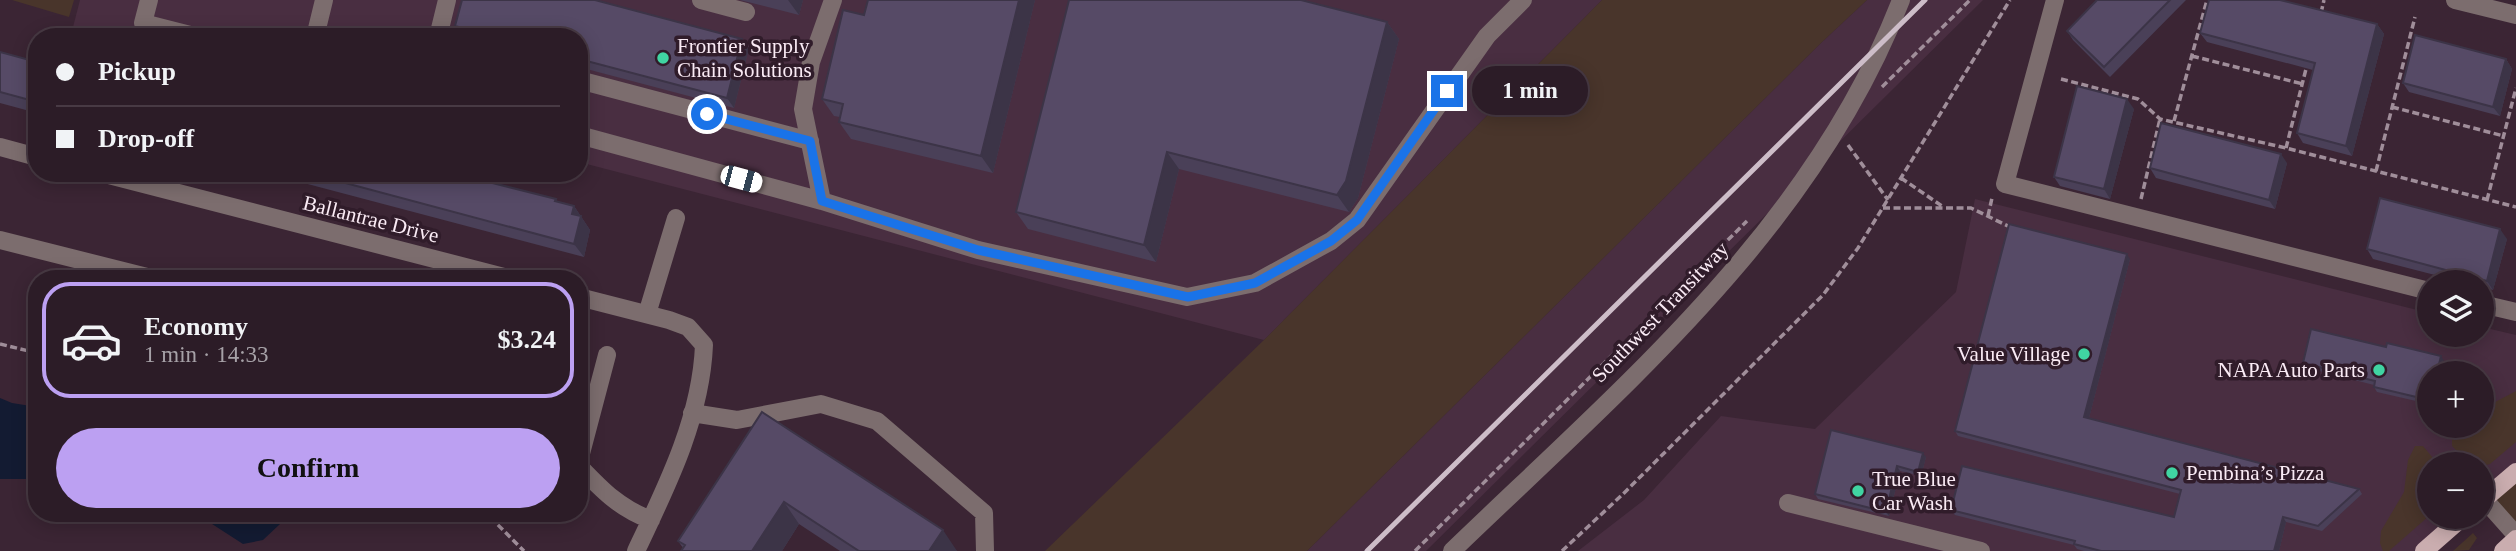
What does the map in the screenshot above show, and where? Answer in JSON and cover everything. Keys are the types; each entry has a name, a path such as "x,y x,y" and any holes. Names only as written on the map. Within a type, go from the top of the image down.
{"main road":[{"path":"2494,491 2516,472"},
{"path":"2424,551 2449,529"},
{"path":"2503,551 2516,537"}],"street":[{"path":"149,0 143,23 163,28"},
{"path":"317,28 324,0"},
{"path":"440,28 447,0"},
{"path":"701,0 746,12"},
{"path":"822,201 803,109 811,62 833,0"},
{"path":"588,137 822,201 978,250 1188,297 1255,283 1321,247 1357,220 1487,36 1523,0"},
{"name":"Southwest Transitway","path":"1452,551 1669,341 1719,288 1781,213 1862,86 1901,0"},
{"path":"2055,0 2005,184 2417,288"},
{"path":"2455,0 2516,15"},
{"path":"588,82 810,141"},
{"path":"0,147 28,155"},
{"name":"Ballantrae Drive","path":"136,182 477,270"},
{"path":"647,314 676,218"},
{"path":"0,240 119,270"},
{"path":"588,298 688,327 704,345 703,376 682,447 636,551"},
{"path":"2494,307 2516,312"},
{"path":"588,428 607,355"},
{"path":"588,389 598,392"},
{"path":"692,413 737,420 821,404 877,421 984,513 985,551"},
{"path":"588,475 628,511 651,520"},
{"path":"1788,503 1981,551"},
{"path":"2494,512 2516,537"}],"path":[{"path":"1876,93 1970,0"},
{"path":"1562,551 1823,295 1858,248 2010,0"},
{"path":"2174,121 2207,0"},
{"path":"2318,24 2324,0"},
{"path":"2376,171 2415,17"},
{"path":"2192,56 2302,84"},
{"path":"2286,148 2309,60"},
{"path":"2061,79 2138,99 2160,119 2516,207"},
{"path":"2487,200 2516,89"},
{"path":"2392,107 2504,136"},
{"path":"2137,217 2160,119"},
{"path":"1845,141 1888,200"},
{"path":"1901,178 1943,208"},
{"path":"1883,208 1971,208 2012,229"},
{"path":"1415,551 1750,219"},
{"path":"0,344 28,351"},
{"path":"495,522 524,551"}],"shaded area":[{"path":"12,0 74,0 69,17"},
{"path":"80,0 1602,0 1264,340 588,164 588,28 73,28"},
{"path":"1602,0 1867,0 1307,551 1045,551 1264,340"},
{"path":"1867,0 1983,0 1426,551 1307,551 1822,42"},
{"path":"1975,199 2417,310 2417,347 2494,347 2494,330 2516,335 2516,472 2494,491 2494,452 2417,452 2417,529 2447,529 2421,551 1578,551 1644,500 1721,416 1815,429 1956,292"},
{"path":"2516,391 2516,442 2494,461 2494,452 2458,452 2452,446 2452,438 2494,438 2494,403"},
{"path":"2415,446 2423,446 2428,452 2417,452 2417,526 2389,551 2383,551 2380,543 2381,531 2404,492 2408,460"},
{"path":"2516,472 2516,535 2494,510 2494,491"},
{"path":"2473,533 2477,538 2469,550 2453,551"}],"water":[{"path":"0,398 28,406 28,479 0,479"},
{"path":"209,522 280,522 263,540 243,544"}],"building":[{"name":"Frontier Supply Chain Solutions","path":"462,0 595,0 742,39 727,98 588,61 588,28 455,26"},
{"path":"868,0 1019,0 981,156 839,122 843,104 822,99 843,10 864,15"},
{"path":"1069,0 1301,0 1387,22 1346,181 1337,195 1167,152 1144,245 1016,212"},
{"path":"2097,0 2170,0 2104,67 2067,31"},
{"path":"2209,0 2280,0 2377,24 2346,146 2297,133 2315,63 2200,33"},
{"path":"2415,35 2506,59 2493,107 2403,83"},
{"path":"0,52 28,60 28,100 0,92"},
{"path":"2077,86 2127,99 2104,189 2054,177"},
{"path":"2161,123 2281,154 2269,200 2150,168"},
{"path":"342,182 489,182 556,199 555,201 574,206 572,214 581,216 574,244"},
{"path":"2380,198 2500,229 2490,270 2446,270 2367,249"},
{"path":"2009,224 2127,254 2084,417 2359,489 2318,526 2283,517 2274,551 2101,551 2074,544 2075,541 1951,510 1962,466 2174,517 2181,490 1955,431"},
{"name":"NAPA Auto Parts","path":"2311,329 2386,347 2387,343 2441,356 2440,361 2417,361 2417,397 2374,387 2375,381 2303,363"},
{"path":"762,412 943,530 929,551 859,551 784,502 752,551 681,551 685,545 678,541"},
{"name":"True Blue Car Wash","path":"1831,430 1923,453 1918,472 1897,466 1886,512 1815,494"}],"railway":[{"path":"1367,551 1925,0"}],"place":[{"name":"Frontier Supply Chain Solutions","path":"663,58"},
{"name":"Value Village","path":"2084,354"},
{"name":"NAPA Auto Parts","path":"2379,370"},
{"name":"Pembina’s Pizza","path":"2172,473"},
{"name":"True Blue Car Wash","path":"1858,491"}],"route":[{"path":"707,114 810,141 822,201 978,250 1188,297 1255,283 1301,260 1331,241 1357,220 1447,91"}]}
